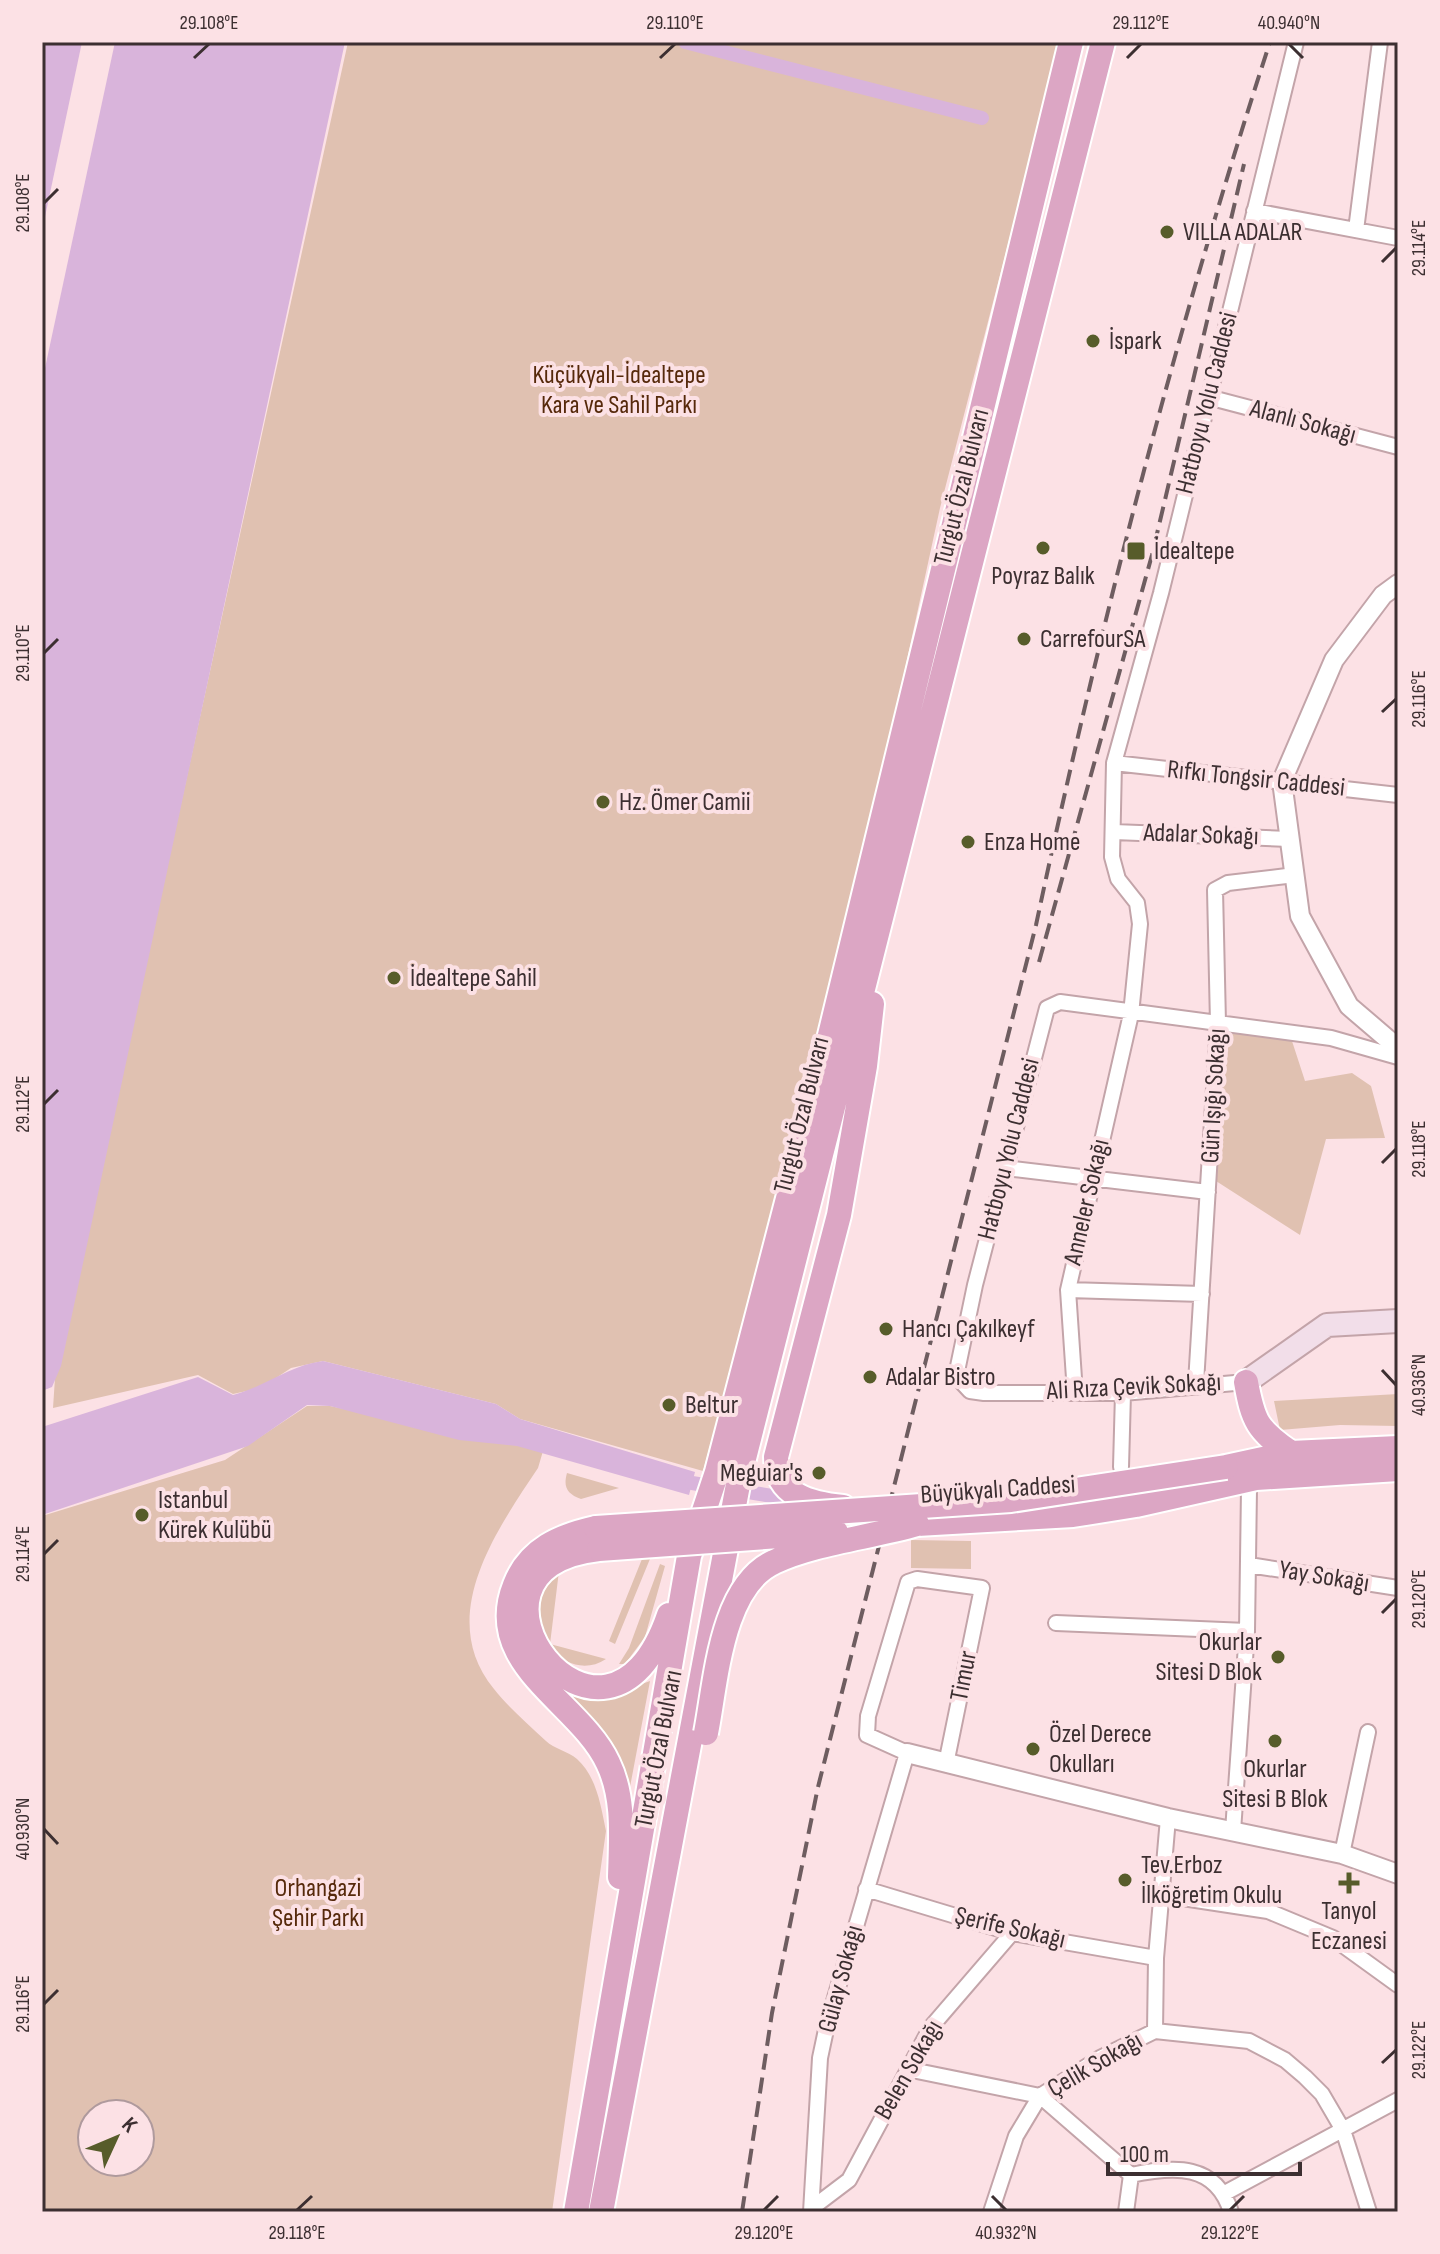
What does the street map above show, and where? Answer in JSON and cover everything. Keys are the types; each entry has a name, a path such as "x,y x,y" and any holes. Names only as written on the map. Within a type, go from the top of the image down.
{"highway":[{"name":"Turgut Özal Bulvarı","path":"601,2212 733,1510 728,1473 824,1060 1071,42"},
{"name":"Turgut Özal Bulvarı","path":"576,2212 689,1556 706,1506 728,1473 881,917 1103,42"},
{"path":"853,1508 818,1505 787,1490 776,1469 776,1457 839,1215 865,1066 881,917"},
{"path":"1246,1382 1252,1417 1265,1436 1291,1453"},
{"name":"Büyükyalı Caddesi","path":"597,1538 1073,1515 1226,1476 1291,1453 1398,1448"},
{"name":"Büyükyalı Caddesi","path":"853,1508 1060,1495 1226,1476 1256,1478 1398,1469"},
{"path":"1362,1470 1398,1481"},
{"path":"623,1931 620,1807 609,1765 584,1727 527,1668 511,1639 512,1593 529,1561 558,1539 597,1538 853,1508"},
{"path":"639,2003 680,1859 734,1605 747,1584 770,1563 917,1524"},
{"path":"597,1538 554,1562 533,1587 527,1614 529,1633 541,1657 570,1681 586,1685 616,1684 631,1676 650,1656 664,1627 689,1556"}],"main road":[{"name":"Ali Rıza Çevik Sokağı","path":"1246,1382 1327,1325 1398,1321"}],"street":[{"name":"Hatboyu Yolu Caddesi","path":"1114,832 1114,763 1161,593 1296,42"},
{"path":"1356,230 1380,42"},
{"path":"1254,211 1398,238"},
{"name":"Alanlı Sokağı","path":"1208,397 1398,447"},
{"path":"1398,584 1383,595 1334,660 1282,781 1300,916 1349,1006 1398,1048"},
{"name":"Rıfkı Tongsir Caddesi","path":"1114,763 1398,795"},
{"name":"Adalar Sokağı","path":"1114,832 1289,839"},
{"name":"Anneler Sokağı","path":"1075,1393 1068,1290 1131,1014 1140,924 1137,903 1118,879 1112,857 1114,832"},
{"name":"Gün Işığı Sokağı","path":"1196,1383 1218,1023 1215,890 1228,883 1295,875"},
{"name":"Hatboyu Yolu Caddesi","path":"956,1376 1047,1008 1060,1002 1131,1014"},
{"path":"1131,1014 1331,1038 1398,1057"},
{"path":"1005,1168 1208,1192"},
{"path":"1068,1290 1202,1294"},
{"name":"Ali Rıza Çevik Sokağı","path":"956,1376 970,1391 1123,1393 1196,1383 1246,1382"},
{"path":"1121,1467 1123,1393"},
{"path":"1233,1831 1247,1631 1249,1489 1256,1478"},
{"name":"Yay Sokağı","path":"1249,1565 1398,1588"},
{"name":"Timur","path":"907,1753 867,1735 868,1716 908,1582 917,1579 982,1588 946,1764"},
{"path":"1056,1623 1247,1631"},
{"path":"1342,1854 1368,1732"},
{"path":"907,1753 1168,1818 1342,1854 1398,1874"},
{"name":"Gülay Sokağı","path":"812,2210 820,2058 907,1753"},
{"path":"1155,2031 1156,1958 1168,1818"},
{"name":"Şerife Sokağı","path":"866,1889 1012,1933 1156,1958"},
{"path":"1163,1895 1268,1911 1333,1938 1398,1985"},
{"name":"Belen Sokağı","path":"812,2210 849,2180 931,2027 1012,1933"},
{"name":"Çelik Sokağı","path":"991,2212 1016,2136 1040,2096 1100,2058 1155,2031 1249,2041 1270,2051 1322,2094 1343,2130 1369,2212"},
{"path":"907,2069 1040,2096 1131,2175"},
{"path":"1225,2193 1398,2100"},
{"path":"1131,2175 1161,2168 1188,2169 1208,2178 1225,2193 1231,2212"},
{"path":"1126,2212 1131,2175"}],"green space":[{"name":"Küçükyalı-İdealtepe Kara ve Sahil Parkı","path":"348,42 1060,42 940,508 836,986 703,1471 520,1419 496,1404 323,1361 291,1368 261,1388 233,1394 198,1375 53,1408 55,1378"},
{"path":"1225,1030 1291,1038 1305,1081 1352,1073 1371,1086 1385,1138 1326,1139 1300,1235 1216,1181"},
{"path":"1398,1394 1398,1426 1340,1425 1280,1430 1274,1401"},
{"name":"Orhangazi Şehir Parkı","path":"307,1406 330,1406 543,1451 538,1468 505,1519 478,1575 471,1604 470,1633 477,1661 500,1696 549,1744 573,1756 584,1766 597,1793 606,1831 552,2212 42,2212 42,1516 225,1460"},
{"path":"567,1473 619,1488 581,1499 567,1489"},
{"path":"911,1540 971,1541 971,1569 911,1568"},
{"path":"644,1554 652,1554 615,1644 609,1641"},
{"path":"660,1564 665,1566 645,1637 625,1664 619,1664 629,1648"},
{"path":"559,1571 550,1644 606,1659 593,1665 581,1666 558,1656 542,1636 538,1624 538,1605"},
{"path":"650,1681 630,1787 619,1759 556,1682 609,1696"}],"shaded area":[{"path":"42,42 345,42 61,1366 52,1387 42,1391"},
{"path":"323,1361 496,1404 520,1419 695,1472 689,1495 517,1446 459,1440 330,1406 307,1405 248,1446 42,1515 42,1427 198,1377 233,1395 300,1367"}],"pier":[{"path":"82,42 115,42 42,382 42,231"}],"waterway":[{"path":"685,42 982,118"},
{"path":"692,1483 797,1500"}],"railway":[{"path":"742,2212 772,2013 818,1787 1036,925 1141,480 1203,260 1270,42"},
{"path":"1039,962 1152,555 1244,164"}],"place":[{"name":"VILLA ADALAR","path":"1167,232"},
{"name":"İspark","path":"1093,341"},
{"name":"Poyraz Balık","path":"1043,548"},
{"name":"İdealtepe","path":"1136,551"},
{"name":"CarrefourSA","path":"1024,639"},
{"name":"Hz. Ömer Camii","path":"603,802"},
{"name":"Enza Home","path":"968,842"},
{"name":"İdealtepe Sahil","path":"394,978"},
{"name":"Hancı Çakılkeyf","path":"886,1329"},
{"name":"Adalar Bistro","path":"870,1377"},
{"name":"Beltur","path":"669,1405"},
{"name":"Meguiar's","path":"819,1473"},
{"name":"Istanbul Kürek Kulübü","path":"142,1515"},
{"name":"Okurlar Sitesi D Blok","path":"1278,1657"},
{"name":"Okurlar Sitesi B Blok","path":"1275,1741"},
{"name":"Özel Derece Okulları","path":"1033,1749"},
{"name":"Tev.Erboz İlköğretim Okulu","path":"1125,1880"},
{"name":"Tanyol Eczanesi","path":"1349,1883"}]}
